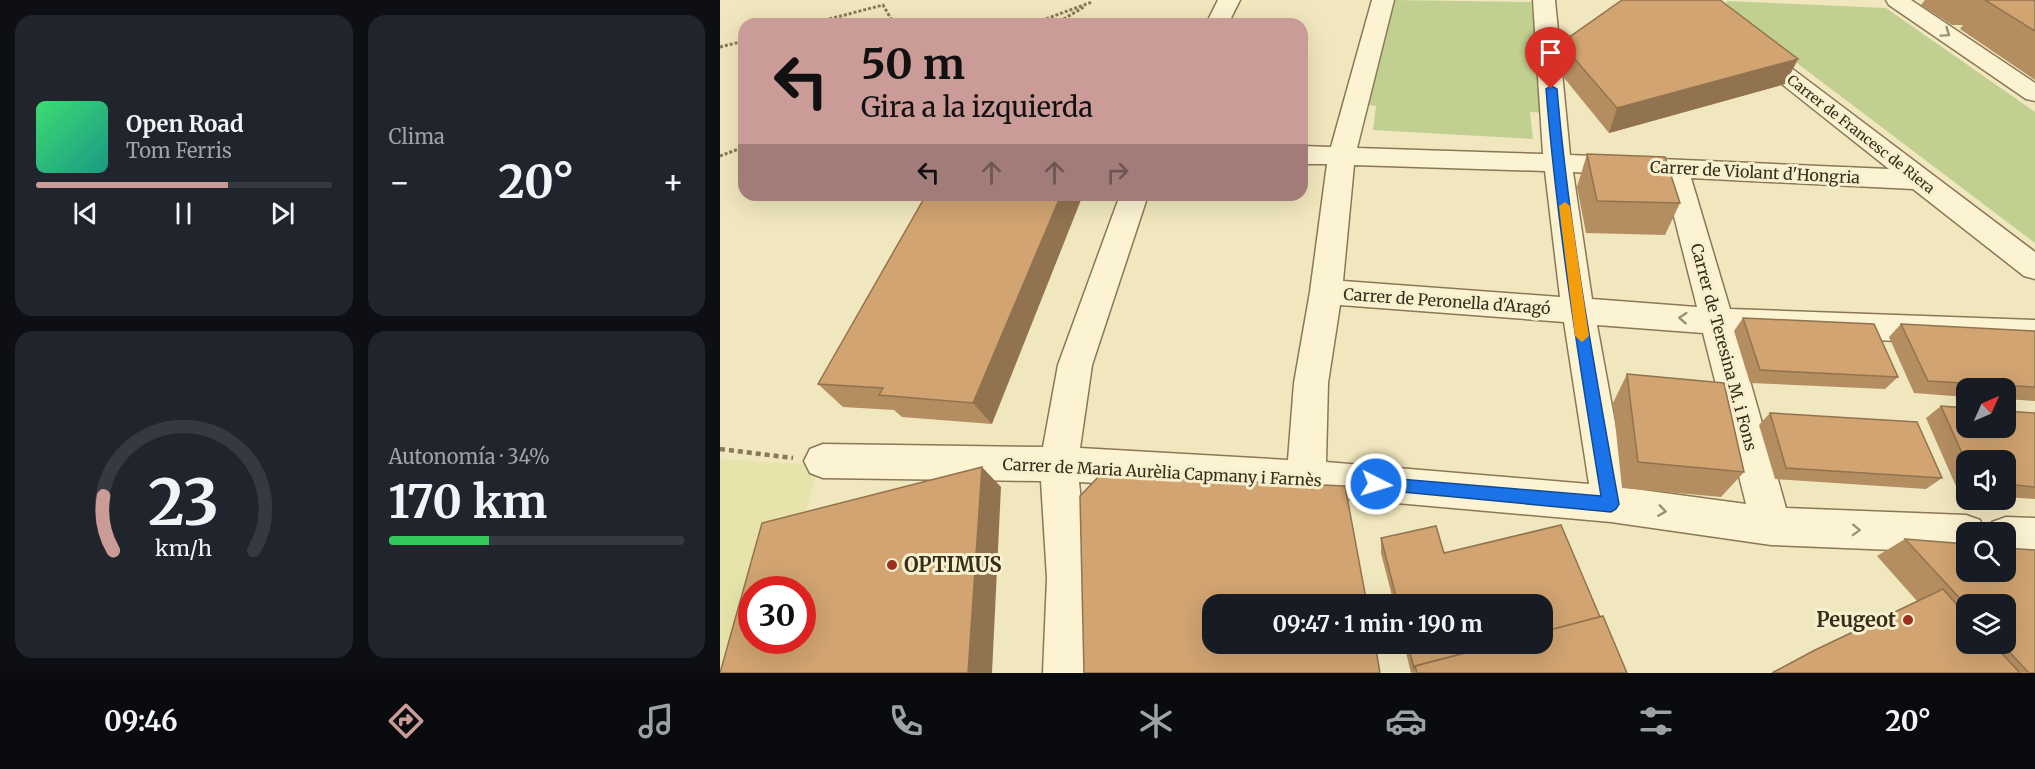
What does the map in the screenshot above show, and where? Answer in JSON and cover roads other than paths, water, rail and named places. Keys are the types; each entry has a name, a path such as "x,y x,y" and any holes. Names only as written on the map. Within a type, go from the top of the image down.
{"street":[{"path":"1220,18 1229,0"},
{"path":"1306,478 1311,383 1326,292 1342,156 1383,0"},
{"path":"1544,0 1559,163 1578,310 1611,504"},
{"name":"Carrer de Francesc de Riera","path":"1687,0 2035,268"},
{"path":"1897,0 2035,94"},
{"name":"Carrer de Violant d'Hongria","path":"1308,154 1559,163 1921,180"},
{"name":"Carrer de Teresina M. i Fons","path":"1674,169 1771,526"},
{"path":"1065,673 1068,578 1059,464 1075,365 1132,201"},
{"name":"Carrer de Peronella d'Aragó","path":"1326,292 1717,321 2035,333"},
{"name":"Carrer de Maria Aurèlia Capmany i Farnès","path":"823,461 1059,464 1306,478 1611,504 1771,526 1956,534"},
{"path":"2016,536 2035,537"}],"place":[{"name":"OPTIMUS","path":"892,565"},
{"name":"Peugeot","path":"1908,620"}]}
